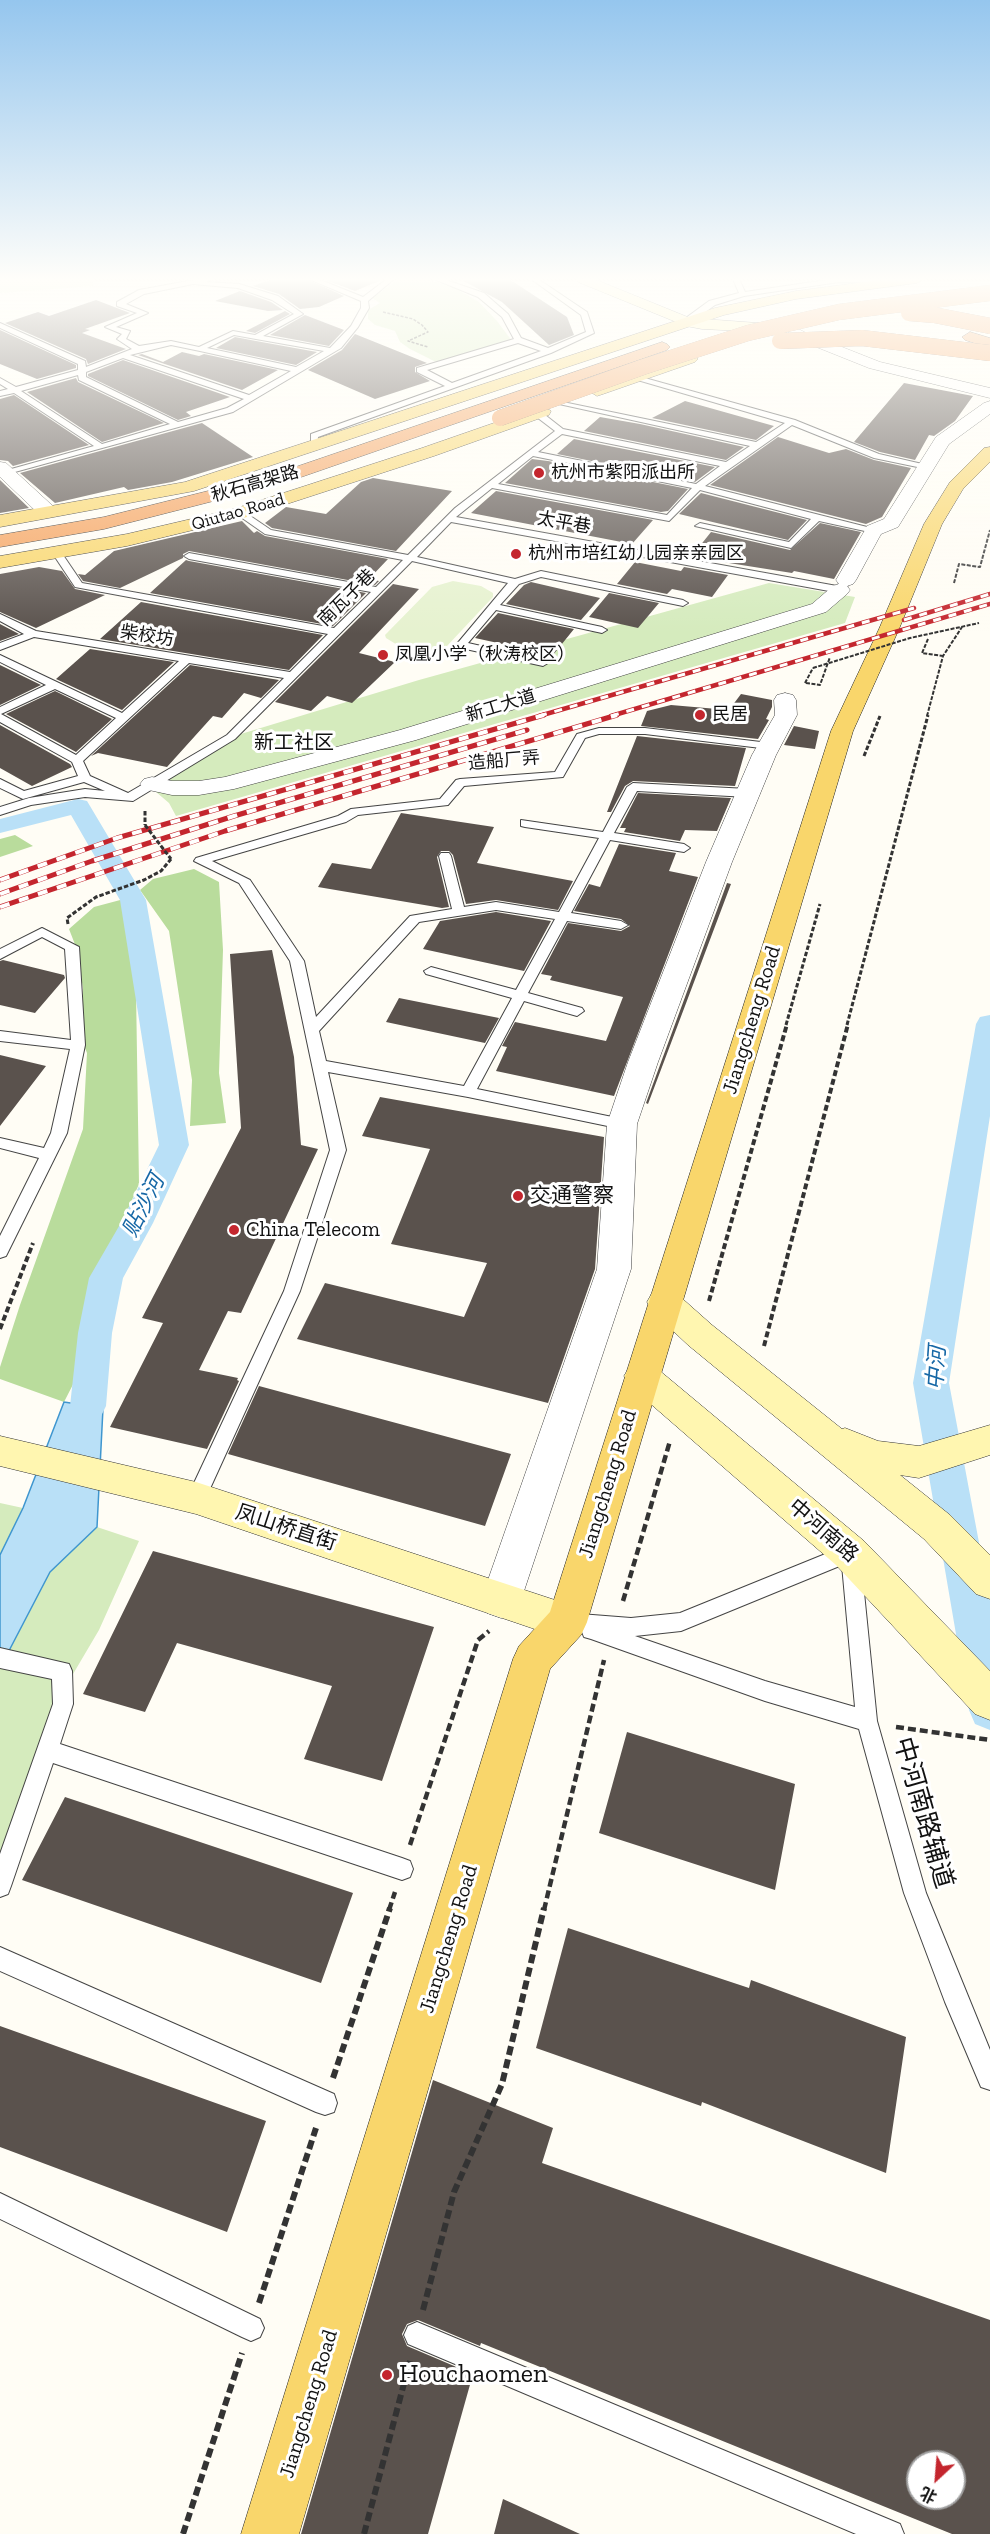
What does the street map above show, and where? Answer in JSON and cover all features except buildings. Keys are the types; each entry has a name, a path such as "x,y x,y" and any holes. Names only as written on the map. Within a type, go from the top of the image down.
{"highway":[{"name":"秋石高架路","path":"0,541 104,523 278,479 517,397"},
{"name":"秋石高架路","path":"0,554 122,532 297,487 565,397"},
{"path":"0,535 194,492 477,411"}],"main road":[{"name":"Qiutao Road","path":"0,521 188,487 458,397"},
{"name":"Qiutao Road","path":"0,562 58,554 127,540 240,513 428,452 579,397"},
{"name":"Jiangcheng Road","path":"270,2534 533,1659 567,1622 842,731 933,524 956,486 990,452"}],"street":[{"path":"843,585 874,530 891,523 942,441 990,406"},
{"path":"3,470 48,512"},
{"name":"新工大道","path":"152,784 172,788 199,788 226,784 408,735 819,608 843,585"},
{"path":"510,1603 614,1269 622,1124 651,1039 748,793 768,746 786,715 795,691"},
{"path":"664,1302 700,1335 937,1527 988,1579"},
{"name":"中河南路","path":"642,1376 850,1552 990,1700"},
{"path":"817,1431 874,1456 919,1462 983,1443"},
{"name":"凤山桥直街","path":"11,1454 196,1498 567,1622"}],"lane":[{"path":"25,397 101,447"},
{"path":"121,397 178,425"},
{"path":"314,445 314,436 421,397"},
{"path":"715,397 792,423 877,456 927,466"},
{"path":"3,470 101,447 230,410 250,398"},
{"path":"563,404 759,445"},
{"path":"537,413 560,430 728,465"},
{"path":"490,485 669,518 699,487 792,423"},
{"name":"南瓦子巷","path":"129,798 231,737 449,519 560,430"},
{"path":"531,453 699,487 817,518 874,530"},
{"path":"240,513 268,532 410,558 515,582 541,574 683,603"},
{"path":"700,526 791,545 817,518"},
{"name":"太平巷","path":"449,519 843,585"},
{"path":"58,554 79,585 336,632"},
{"path":"189,556 378,590"},
{"path":"515,582 461,645 543,663"},
{"path":"494,607 602,630"},
{"name":"柴校坊","path":"0,617 33,634 292,676"},
{"path":"0,647 33,634"},
{"path":"0,657 124,718"},
{"path":"77,760 187,659"},
{"path":"0,711 54,685"},
{"path":"0,717 77,760 85,778"},
{"name":"造船厂弄","path":"312,1030 297,961 244,880 200,861 342,819 355,812 444,802 460,783 559,775 581,736 599,731 645,731 768,746"},
{"path":"0,783 23,795 85,778 129,798"},
{"path":"468,1092 633,787 748,793"},
{"path":"0,811 29,802 85,793 129,798"},
{"path":"525,823 684,848"},
{"path":"445,856 459,912"},
{"path":"196,1498 292,1291 338,1150 312,1030 415,919 496,906 621,925"},
{"path":"0,955 42,933 72,947 78,1045 59,1133 0,1251"},
{"path":"431,971 577,1011"},
{"path":"0,1036 27,1041 78,1045"},
{"path":"319,1065 468,1092 622,1124"},
{"path":"0,1143 48,1155"},
{"path":"613,1631 681,1622 850,1552"},
{"name":"中河南路辅道","path":"850,1552 867,1721 890,1809 915,1893 957,2002 990,2078"},
{"path":"567,1622 613,1631 765,1691 867,1721"},
{"path":"0,1886 63,1704 62,1671 8,1659"},
{"path":"46,1750 402,1869"},
{"path":"0,1959 325,2103"},
{"path":"0,2206 251,2328"},
{"path":"417,2334 890,2534"}],"path":[{"path":"954,583 959,564 980,567 990,530"},
{"path":"813,668 910,638 979,623"},
{"path":"755,1379 943,656 962,627"},
{"path":"910,643 914,633"},
{"path":"928,639 922,654 943,656"},
{"path":"795,691 820,685 830,657"},
{"path":"861,765 880,714"},
{"path":"72,947 67,918 96,897 144,880 161,871 171,859 145,825"},
{"path":"700,1335 822,900"},
{"path":"364,2534 454,2192 502,2084 602,1669 679,1408"},
{"path":"183,2534 478,1640 510,1603"},
{"path":"917,1732 990,1740"}],"green space":[{"path":"453,581 481,586 493,593 493,597 431,663 416,661 427,648 399,646 385,635 432,587"},
{"path":"769,583 855,597 845,623 176,816 169,803 149,786 231,737 419,680"},
{"path":"15,835 33,846 0,857 0,839"},
{"path":"194,869 219,882 223,950 219,1073 226,1123 190,1126 192,1080 169,931 140,890 153,879"},
{"path":"124,899 136,990 139,1184 96,1282 84,1363 64,1402 0,1379 0,1367 83,1129 87,1053 83,1043 83,988 76,947 69,929 94,907"},
{"path":"0,1503 23,1508 0,1555"},
{"path":"97,1527 139,1541 99,1630 53,1708 0,1853 0,1668 50,1572"}],"water":[{"path":"64,1402 103,1408 97,1527 50,1572 0,1668 0,1555 23,1508"}],"waterway":[{"name":"贴沙河","path":"0,826 78,806 133,900 174,1145 137,1223 106,1278 95,1333 88,1406 68,1446"},
{"name":"中河","path":"990,1024 931,1383 990,1710"}],"railway":[{"path":"904,620 990,594"},
{"path":"611,716 990,604"},
{"path":"539,716 914,608"},
{"path":"0,880 117,838 544,715"},
{"path":"0,907 225,831 617,715"},
{"path":"0,894 92,861 234,816 527,730"}],"place":[{"name":"杭州市紫阳派出所","path":"539,473"},
{"name":"杭州市培红幼儿园亲亲园区","path":"516,554"},
{"name":"凤凰小学（秋涛校区）","path":"383,655"},
{"name":"民居","path":"700,715"},
{"name":"交通警察","path":"518,1196"},
{"name":"China Telecom","path":"234,1230"},
{"name":"Houchaomen","path":"387,2375"}],"district":[{"name":"新工社区","path":"294,743"}]}
